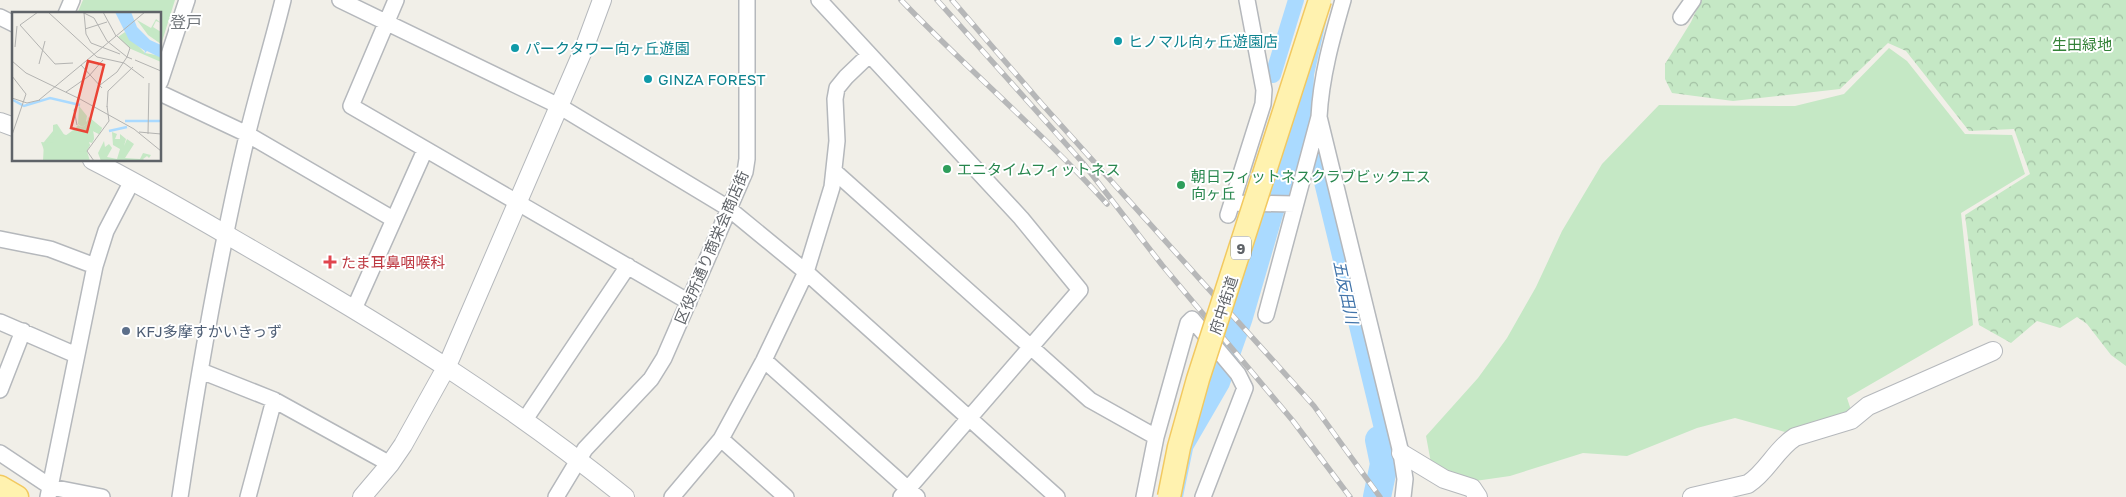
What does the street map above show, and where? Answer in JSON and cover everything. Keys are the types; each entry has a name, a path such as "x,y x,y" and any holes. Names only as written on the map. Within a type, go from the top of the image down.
{"main road":[{"name":"府中街道","path":"1169,497 1179,447 1198,379 1320,0"},
{"path":"0,487 17,497"}],"street":[{"path":"67,12 72,0"},
{"path":"161,79 188,0"},
{"path":"180,497 194,402 225,234 247,134 283,0"},
{"path":"340,0 559,106 728,208 806,272 1057,497"},
{"path":"396,0 388,23 351,106 690,302"},
{"path":"362,497 390,464 403,445 447,366 559,106 602,0"},
{"name":"区役所通り商栄会商店街","path":"556,497 585,449 651,378 664,358 745,172 747,159 747,0"},
{"path":"764,360 909,494 1080,290 1021,218 819,0"},
{"path":"1247,0 1264,90 1263,104 1234,207 1291,204"},
{"path":"1266,315 1291,204 1301,181 1317,123 1320,97 1334,30 1343,0"},
{"path":"1681,17 1693,0"},
{"path":"0,17 12,23"},
{"path":"672,497 721,439 764,360 806,272 832,187 837,141 835,99 838,88 869,54"},
{"path":"161,93 247,134 393,219"},
{"path":"0,122 12,126"},
{"path":"1317,123 1400,453 1405,479 1403,497"},
{"path":"354,309 425,150"},
{"path":"94,161 225,234 447,366 578,459 625,497"},
{"path":"834,171 1090,400 1156,437"},
{"path":"50,492 95,266 106,231 132,181"},
{"path":"0,239 50,249 95,266"},
{"path":"524,421 628,266"},
{"path":"1144,497 1156,437 1188,323 1192,319 1238,374 1245,388 1203,497"},
{"path":"0,322 76,356"},
{"path":"0,390 23,331"},
{"path":"1692,497 1748,484 1795,437 1851,420 1868,406 1993,351"},
{"path":"201,371 274,400 390,464"},
{"path":"248,497 274,400"},
{"path":"721,439 786,497"},
{"path":"0,452 50,492 102,497"},
{"path":"1400,453 1444,479 1472,488 1478,497"}],"green space":[{"path":"83,0 175,0 161,45 161,12 78,12"},
{"name":"生田緑地","path":"1701,0 2126,0 2126,366 2111,355 2087,324 2077,317 2060,328 2037,321 2011,343 1979,325 1965,215 2030,174 2014,129 1969,131 1906,51 1888,43 1840,89 1733,101 1672,93 1665,79 1665,64 1691,22"},
{"path":"1889,48 1907,61 1965,134 2012,135 2025,174 1961,213 1973,325 1847,398 1851,410 1837,420 1785,432 1735,418 1697,428 1627,456 1583,453 1510,476 1475,481 1448,475 1431,463 1426,436 1478,378 1507,338 1536,287 1562,231 1602,164 1659,105 1795,106 1844,94"}],"water":[{"path":"1308,0 1331,0 1314,75 1313,102 1396,467 1392,489 1375,467 1379,450 1313,179 1300,157 1252,322 1229,387 1193,449 1183,497 1159,497 1172,437 1217,360 1235,301 1267,186 1287,69"}],"waterway":[{"path":"1273,75 1296,0"},
{"name":"五反田川","path":"1377,497 1384,464 1379,440"}],"railway":[{"path":"901,0 1057,152 1107,204"},
{"path":"937,0 1083,163 1162,265 1293,421 1350,497"},
{"path":"952,0 1041,103 1314,406 1380,497"}],"place":[{"name":"ヒノマル向ヶ丘遊園店","path":"1118,41"},
{"name":"パークタワー向ヶ丘遊園","path":"515,48"},
{"name":"GINZA FOREST","path":"648,79"},
{"name":"エニタイムフィットネス","path":"947,169"},
{"name":"朝日フィットネスクラブビックエス 向ヶ丘","path":"1181,185"},
{"name":"たま耳鼻咽喉科","path":"330,262"},
{"name":"KFJ多摩すかいきっず","path":"126,331"}],"district":[{"name":"登戸","path":"186,22"}]}
